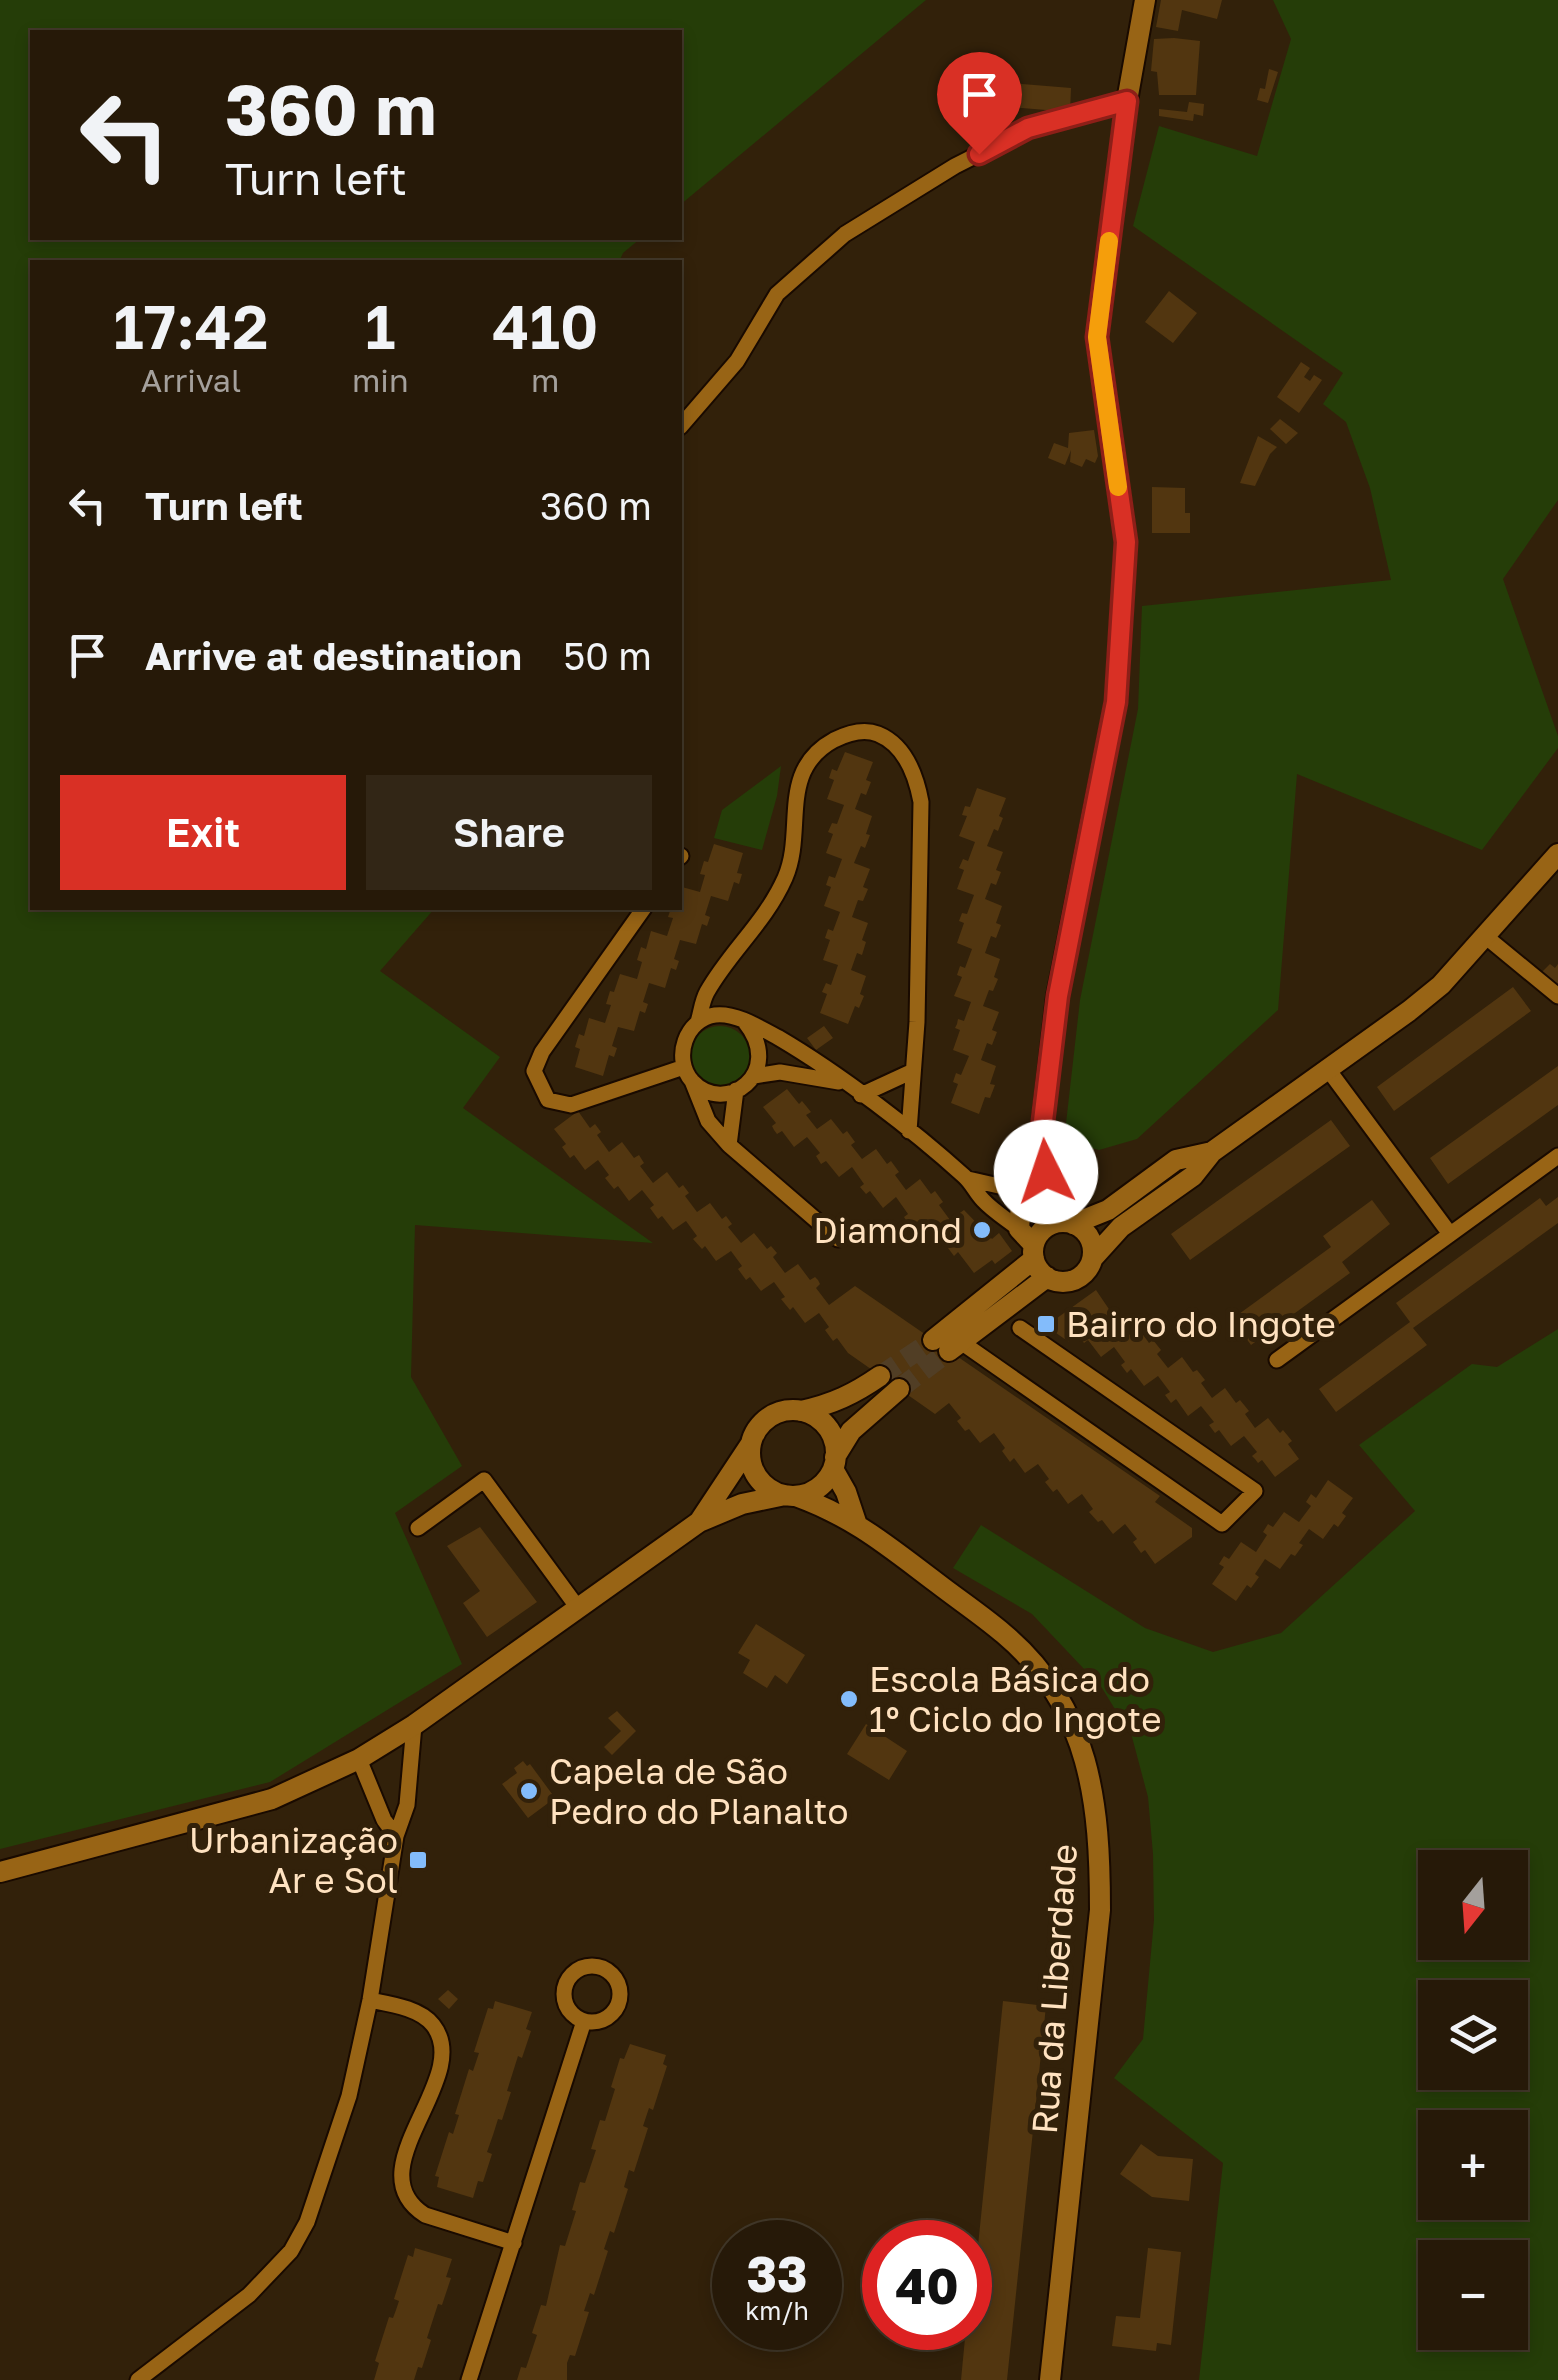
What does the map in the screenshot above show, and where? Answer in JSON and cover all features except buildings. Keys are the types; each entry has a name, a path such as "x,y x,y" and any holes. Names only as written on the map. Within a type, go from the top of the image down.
{"street":[{"path":"1092,1259 1091,1242 1081,1228 1068,1223 1054,1203 1040,1146 1058,996 1116,702 1126,542 1097,337 1127,101 1145,0"},
{"path":"682,425 737,361 776,294 845,234 955,166 1028,128 1127,101"},
{"path":"838,1240 708,1121 682,1050 698,1022 706,994 763,920 787,873 800,778 819,748 850,732 872,732 893,740 916,776 921,802 909,1131"},
{"path":"698,1022 713,1015 730,1015 780,1038 844,1082 968,1179 984,1201 1029,1244 1047,1277 1073,1280 1088,1268 1121,1227 1193,1176 1212,1152 1441,985 1558,854"},
{"path":"643,910 542,1052 534,1072 548,1100 571,1105 688,1074"},
{"path":"1485,936 1558,996"},
{"path":"744,1022 757,1037 761,1057 754,1076"},
{"path":"1327,1068 1450,1234"},
{"path":"861,1095 914,1071"},
{"path":"688,1074 705,1090 721,1093 736,1090 754,1076 780,1072 844,1082"},
{"path":"730,1145 736,1090"},
{"path":"1029,1244 1021,1191 1040,1146"},
{"path":"948,1344 1045,1228 1108,1210 1176,1160 1212,1152"},
{"path":"1277,1360 1558,1156"},
{"path":"968,1179 1021,1191"},
{"path":"948,1344 1047,1277"},
{"path":"948,1344 1222,1524 1254,1491 1020,1328"},
{"path":"699,1522 764,1422 774,1414 832,1405 853,1396 880,1376"},
{"path":"0,1872 272,1799 358,1760 699,1522 742,1504 818,1488 851,1431 898,1388"},
{"path":"801,1411 827,1428 834,1463 856,1522"},
{"path":"750,1445 750,1458 761,1483 790,1496"},
{"path":"418,1528 484,1480 578,1608"},
{"name":"Rua da Liberdade","path":"790,1496 856,1522 1006,1634 1062,1701 1082,1746 1095,1798 1100,1910 1050,2380"},
{"path":"138,2380 249,2295 290,2251 307,2222 349,2096 370,2000 396,1836 407,1805 414,1724"},
{"path":"358,1760 384,1820 396,1836"},
{"path":"370,2000 419,2015 432,2023 439,2036 438,2071 404,2161 402,2192 412,2207 425,2215 514,2243"},
{"path":"470,2380 584,2021"}],"green space":[{"path":"0,0 926,0 682,203 682,30 30,30 30,240 639,240 620,260 30,260 30,910 433,910 380,971 500,1057 463,1108 653,1243 415,1225 411,1377 462,1466 395,1513 462,1664 270,1782 0,1849"},
{"path":"1273,0 1558,0 1558,500 1503,579 1558,736 1558,748 1482,850 1297,774 1278,1010 1137,1139 1099,1150 1064,1141 1080,1000 1138,709 1142,606 1391,580 1370,488 1346,422 1323,404 1343,373 1133,226 1159,126 1257,156 1291,39"},
{"path":"781,766 762,850 714,838 722,810"},
{"path":"720,1026 741,1035 750,1056 741,1077 720,1086 699,1077 690,1056 699,1035"},
{"path":"1558,1329 1558,2380 1199,2380 1223,2163 1114,2078 1143,2039 1154,1920 1148,1797 1132,1737 1102,1688 1032,1614 953,1568 981,1525 1145,1628 1213,1652 1281,1633 1415,1511 1359,1445 1472,1364 1497,1367"}],"tunnel":[{"path":"880,1376 933,1340"},
{"path":"899,1389 949,1351"}],"slow traffic":[{"path":"1109,241 1097,337 1118,487"}],"place":[{"name":"Diamond","path":"982,1230"},
{"name":"Bairro do Ingote","path":"1046,1324"},
{"name":"Escola Básica do 1º Ciclo do Ingote","path":"849,1699"},
{"name":"Capela de São Pedro do Planalto","path":"529,1791"},
{"name":"Urbanização Ar e Sol","path":"418,1860"}],"route":[{"path":"979,154 1028,128 1127,101 1097,337 1126,542 1116,702 1058,996 1040,1146 1046,1172"}]}
